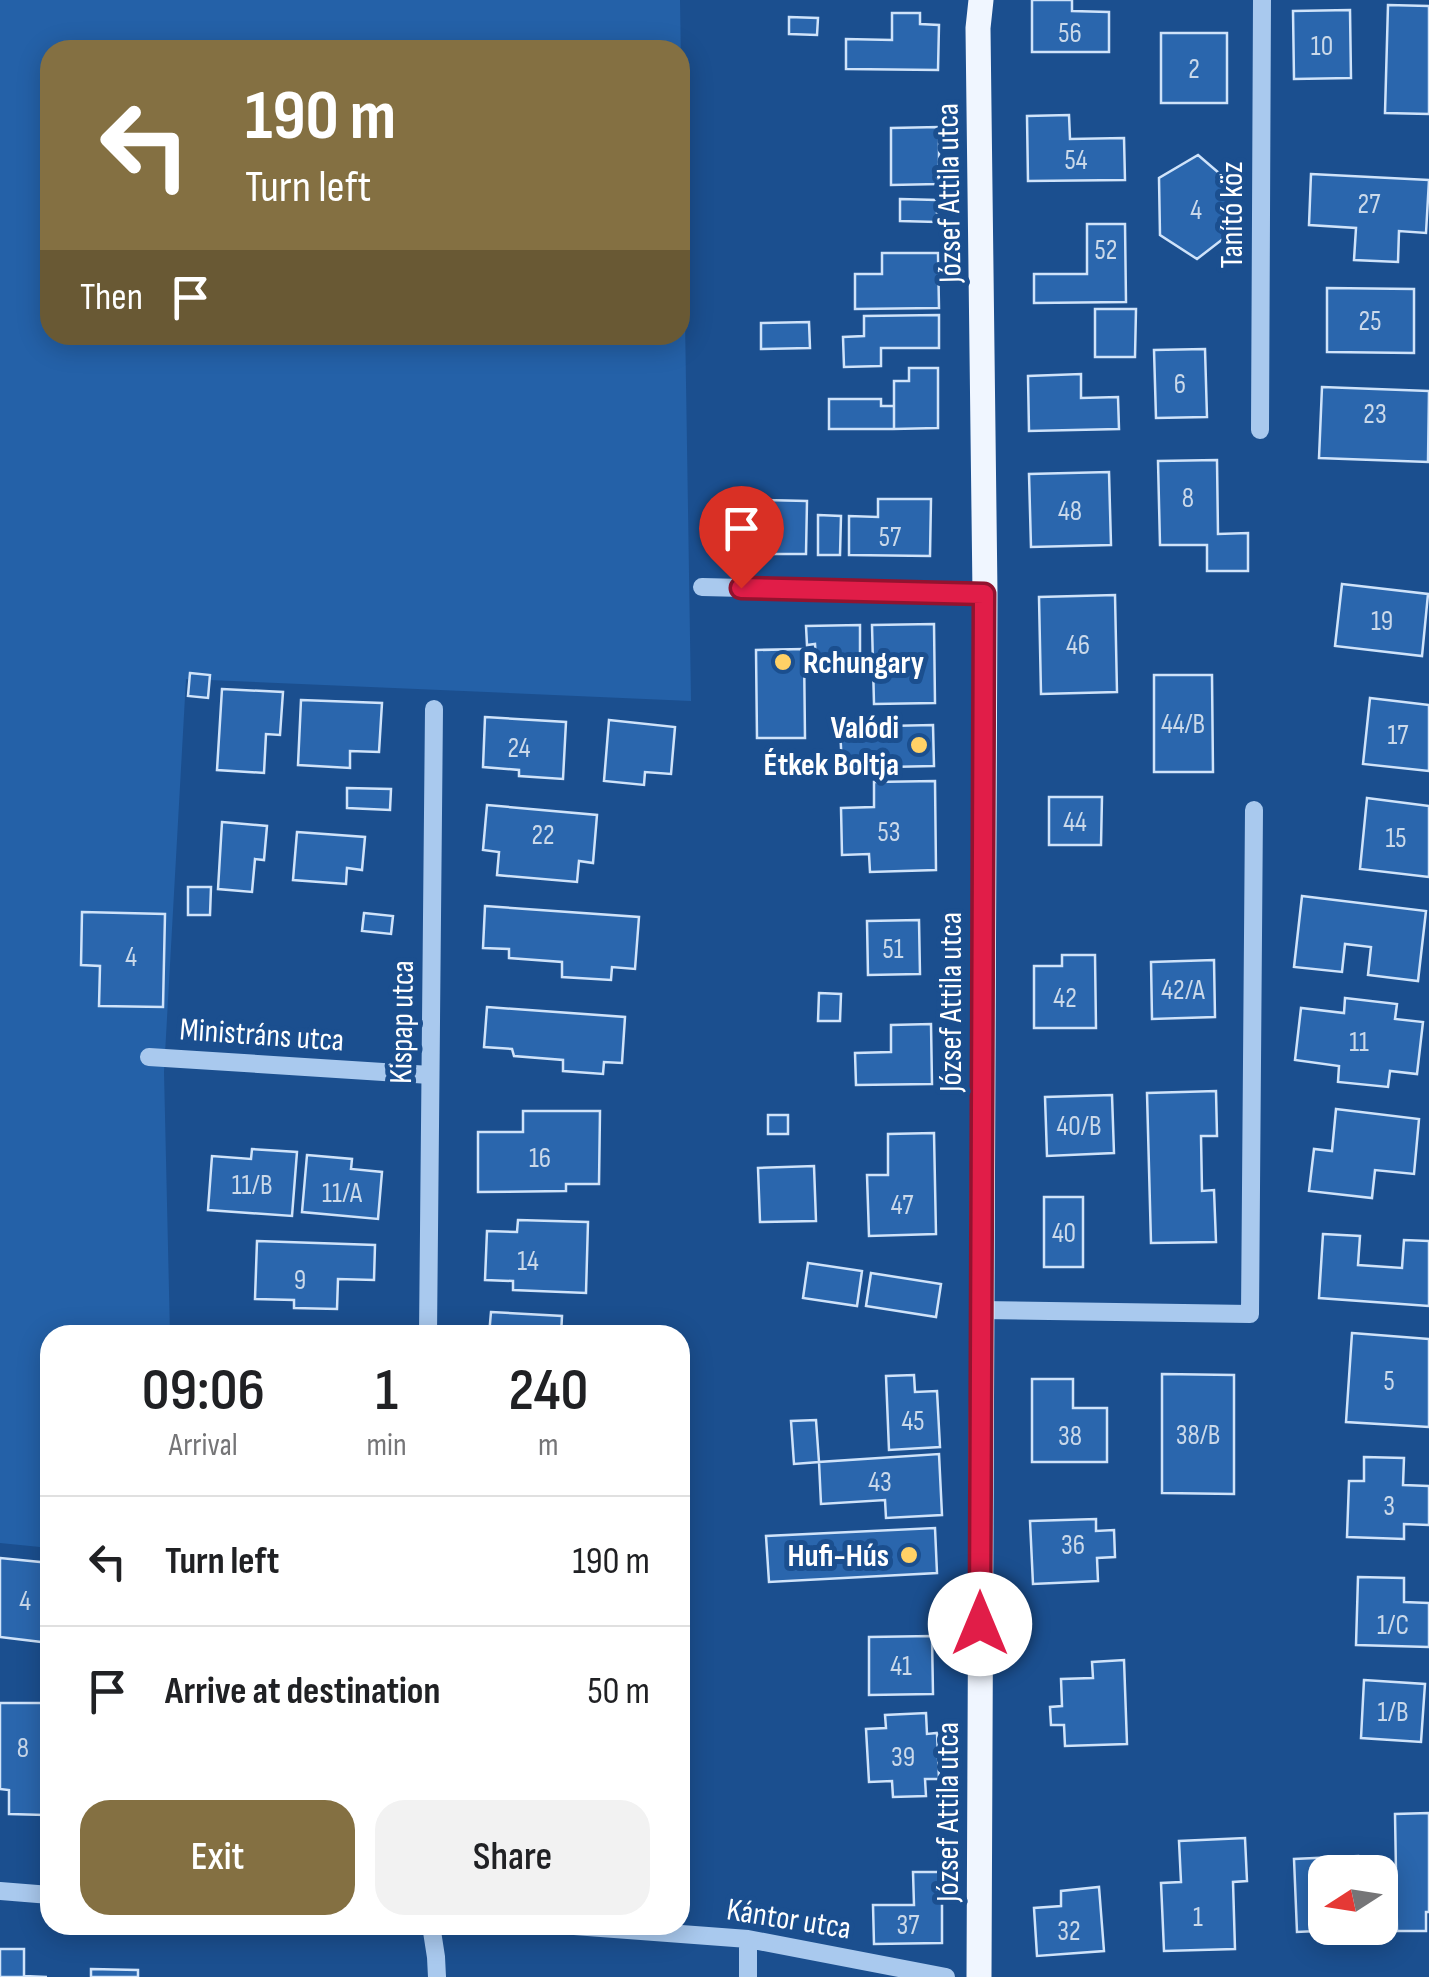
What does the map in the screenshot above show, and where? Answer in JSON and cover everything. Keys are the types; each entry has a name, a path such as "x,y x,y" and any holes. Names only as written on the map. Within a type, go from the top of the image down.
{"main road":[{"name":"József Attila utca","path":"978,0 984,594 979,1977"}],"street":[{"name":"Tanító köz","path":"1260,430 1262,0"},
{"path":"702,587 984,594"},
{"name":"Kispap utca","path":"428,1325 434,709"},
{"path":"980,1310 1250,1314 1254,810"},
{"name":"Ministráns utca","path":"150,1056 430,1075"},
{"path":"0,1890 40,1893"},
{"name":"Kántor utca","path":"690,1934 748,1938 946,1977"},
{"path":"433,1935 436,1977"},
{"path":"748,1938 748,1977"}],"shaded area":[{"path":"0,0 680,0 681,40 40,40 40,345 685,345 691,701 186,679 164,1072 170,1325 40,1325 40,1547 0,1543"}],"building":[{"path":"1032,0 1072,0 1072,11 1109,12 1109,52 1032,52"},
{"path":"1388,5 1429,6 1429,114 1385,113"},
{"path":"1350,10 1351,78 1294,79 1293,11"},
{"path":"892,13 920,13 920,24 939,25 938,70 846,69 846,39 892,40"},
{"path":"789,17 818,18 817,35 789,34"},
{"path":"1161,33 1227,33 1227,103 1161,103"},
{"path":"1069,115 1070,139 1124,138 1125,180 1028,181 1027,116"},
{"path":"939,127 939,184 891,185 891,128"},
{"path":"1198,155 1233,185 1232,232 1197,259 1160,235 1159,178"},
{"path":"1311,174 1429,180 1426,233 1399,231 1398,262 1354,260 1356,228 1309,225"},
{"path":"900,199 937,200 937,222 900,221"},
{"path":"1087,224 1125,224 1126,302 1034,303 1034,274 1087,274"},
{"path":"882,253 938,253 939,308 855,309 855,274 882,274"},
{"path":"1327,288 1414,289 1414,353 1327,352"},
{"path":"1095,309 1136,309 1135,357 1095,357"},
{"path":"939,315 939,348 881,348 881,366 844,367 843,337 864,336 864,316"},
{"path":"809,322 810,348 761,349 761,323"},
{"path":"1205,349 1207,417 1156,418 1154,350"},
{"path":"909,368 938,368 938,428 894,429 894,381 909,381"},
{"path":"1081,374 1081,398 1118,397 1119,429 1029,431 1028,376"},
{"path":"1322,387 1429,391 1428,462 1319,458"},
{"path":"829,399 881,399 881,406 894,406 894,429 829,429"},
{"path":"1217,460 1218,534 1248,533 1248,571 1207,571 1207,545 1160,545 1158,461"},
{"path":"1109,472 1111,545 1031,547 1029,474"},
{"path":"878,499 931,499 930,556 849,555 849,516 878,517"},
{"path":"764,500 807,501 806,554 763,554"},
{"path":"818,515 841,516 840,555 818,555"},
{"path":"1342,584 1428,594 1422,656 1335,646"},
{"path":"1115,595 1117,692 1041,694 1039,597"},
{"path":"934,624 935,703 874,704 872,625"},
{"path":"860,625 860,660 816,660 815,644 807,645 806,626"},
{"path":"804,649 805,738 757,738 756,650"},
{"path":"190,673 210,675 208,698 188,696"},
{"path":"1154,675 1212,675 1213,772 1154,772"},
{"path":"222,689 283,692 280,735 266,734 264,773 217,770"},
{"path":"1370,698 1429,705 1429,771 1363,764"},
{"path":"301,700 382,703 379,752 350,751 350,768 298,765"},
{"path":"485,717 566,722 563,779 519,776 519,770 483,767"},
{"path":"609,720 675,727 671,774 645,772 644,785 604,781"},
{"path":"933,725 934,766 842,768 840,727"},
{"path":"935,781 936,870 870,872 869,854 842,855 841,808 874,807 874,782"},
{"path":"347,788 391,789 390,810 347,808"},
{"path":"1049,797 1102,797 1101,845 1049,845"},
{"path":"1367,798 1429,806 1429,877 1360,869"},
{"path":"487,805 597,815 593,863 579,861 577,882 497,875 499,852 483,850"},
{"path":"222,822 267,826 264,860 255,859 252,892 218,889"},
{"path":"297,832 365,837 362,870 347,868 346,884 293,880"},
{"path":"188,887 211,887 210,915 188,915"},
{"path":"1302,896 1426,911 1418,981 1368,975 1371,947 1345,944 1342,972 1294,967"},
{"path":"485,906 639,917 635,969 612,967 611,980 562,977 562,962 509,958 509,949 483,948"},
{"path":"82,912 165,914 163,1007 99,1006 100,966 81,965"},
{"path":"364,913 393,916 391,934 362,931"},
{"path":"919,920 920,974 868,975 867,921"},
{"path":"1062,955 1095,955 1096,1028 1034,1028 1034,966 1062,966"},
{"path":"1214,960 1215,1017 1152,1019 1151,962"},
{"path":"819,993 841,994 840,1021 818,1021"},
{"path":"1345,998 1397,1004 1395,1019 1423,1022 1417,1074 1390,1071 1388,1087 1338,1082 1339,1066 1295,1060 1301,1008 1344,1013"},
{"path":"487,1007 625,1017 622,1063 604,1062 603,1074 563,1071 563,1060 514,1056 512,1049 484,1047"},
{"path":"931,1024 932,1084 856,1085 855,1053 891,1052 891,1025"},
{"path":"1216,1091 1217,1136 1201,1136 1202,1191 1214,1190 1216,1242 1151,1243 1147,1093"},
{"path":"1112,1095 1114,1153 1047,1156 1045,1097"},
{"path":"1336,1109 1419,1119 1414,1174 1375,1170 1372,1198 1309,1191 1314,1149 1332,1151"},
{"path":"523,1111 600,1111 599,1184 566,1184 566,1191 478,1192 478,1132 523,1132"},
{"path":"768,1115 788,1115 788,1134 768,1134"},
{"path":"934,1133 936,1234 869,1236 867,1175 888,1175 888,1134"},
{"path":"252,1149 297,1152 292,1216 208,1210 212,1156 251,1159"},
{"path":"307,1155 352,1159 351,1169 382,1172 378,1219 302,1212"},
{"path":"814,1166 816,1221 760,1222 758,1168"},
{"path":"1044,1197 1083,1197 1083,1267 1044,1267"},
{"path":"518,1220 588,1222 586,1293 513,1290 513,1281 485,1280 487,1231 517,1232"},
{"path":"1323,1234 1360,1236 1358,1265 1402,1268 1404,1240 1429,1241 1429,1306 1319,1298"},
{"path":"257,1241 375,1245 374,1280 338,1279 337,1309 294,1308 294,1300 255,1299"},
{"path":"808,1263 862,1271 857,1306 803,1298"},
{"path":"871,1273 941,1284 936,1317 866,1306"},
{"path":"491,1312 562,1316 562,1325 490,1325"},
{"path":"1352,1333 1429,1339 1429,1427 1346,1422"},
{"path":"1162,1374 1234,1375 1234,1494 1162,1493"},
{"path":"914,1375 915,1392 937,1391 940,1447 889,1450 886,1376"},
{"path":"1032,1379 1073,1379 1073,1408 1107,1408 1107,1462 1032,1462"},
{"path":"816,1420 819,1462 794,1464 791,1421"},
{"path":"939,1454 942,1515 886,1518 885,1500 821,1504 819,1462"},
{"path":"1364,1457 1404,1458 1403,1485 1429,1486 1429,1525 1404,1524 1404,1539 1347,1537 1349,1481 1364,1481"},
{"path":"1096,1519 1096,1531 1114,1530 1115,1557 1097,1558 1098,1581 1033,1584 1030,1521"},
{"path":"935,1528 937,1573 769,1582 766,1536"},
{"path":"0,1558 40,1562 40,1642 0,1637"},
{"path":"1358,1577 1404,1578 1404,1602 1429,1603 1429,1647 1356,1645"},
{"path":"932,1636 933,1694 869,1695 869,1637"},
{"path":"1124,1660 1127,1744 1065,1746 1064,1725 1051,1725 1050,1707 1062,1706 1061,1679 1093,1678 1092,1662"},
{"path":"1364,1680 1425,1684 1421,1742 1361,1738"},
{"path":"0,1703 40,1703 40,1815 9,1814 9,1790 0,1789"},
{"path":"926,1713 927,1734 937,1733 939,1779 925,1779 926,1796 893,1797 892,1781 869,1782 866,1729 886,1728 885,1715"},
{"path":"1429,1813 1426,1931 1398,1931 1395,1814"},
{"path":"1245,1838 1247,1881 1233,1882 1235,1949 1164,1951 1161,1883 1181,1882 1179,1841"},
{"path":"1308,1858 1308,1931 1297,1932 1294,1859"},
{"path":"913,1872 942,1872 942,1943 874,1944 873,1905 914,1905"},
{"path":"1099,1887 1104,1951 1037,1956 1034,1908 1061,1906 1061,1891"},
{"path":"0,1949 24,1949 24,1976 47,1977 0,1977"},
{"path":"91,1969 138,1970 138,1977 91,1977"}],"place":[{"name":"Rchungary","path":"783,662"},
{"name":"Valódi Étkek Boltja","path":"919,745"},
{"name":"Hufi-Hús","path":"909,1555"}],"route":[{"path":"741,588 984,594 980,1624"}]}
